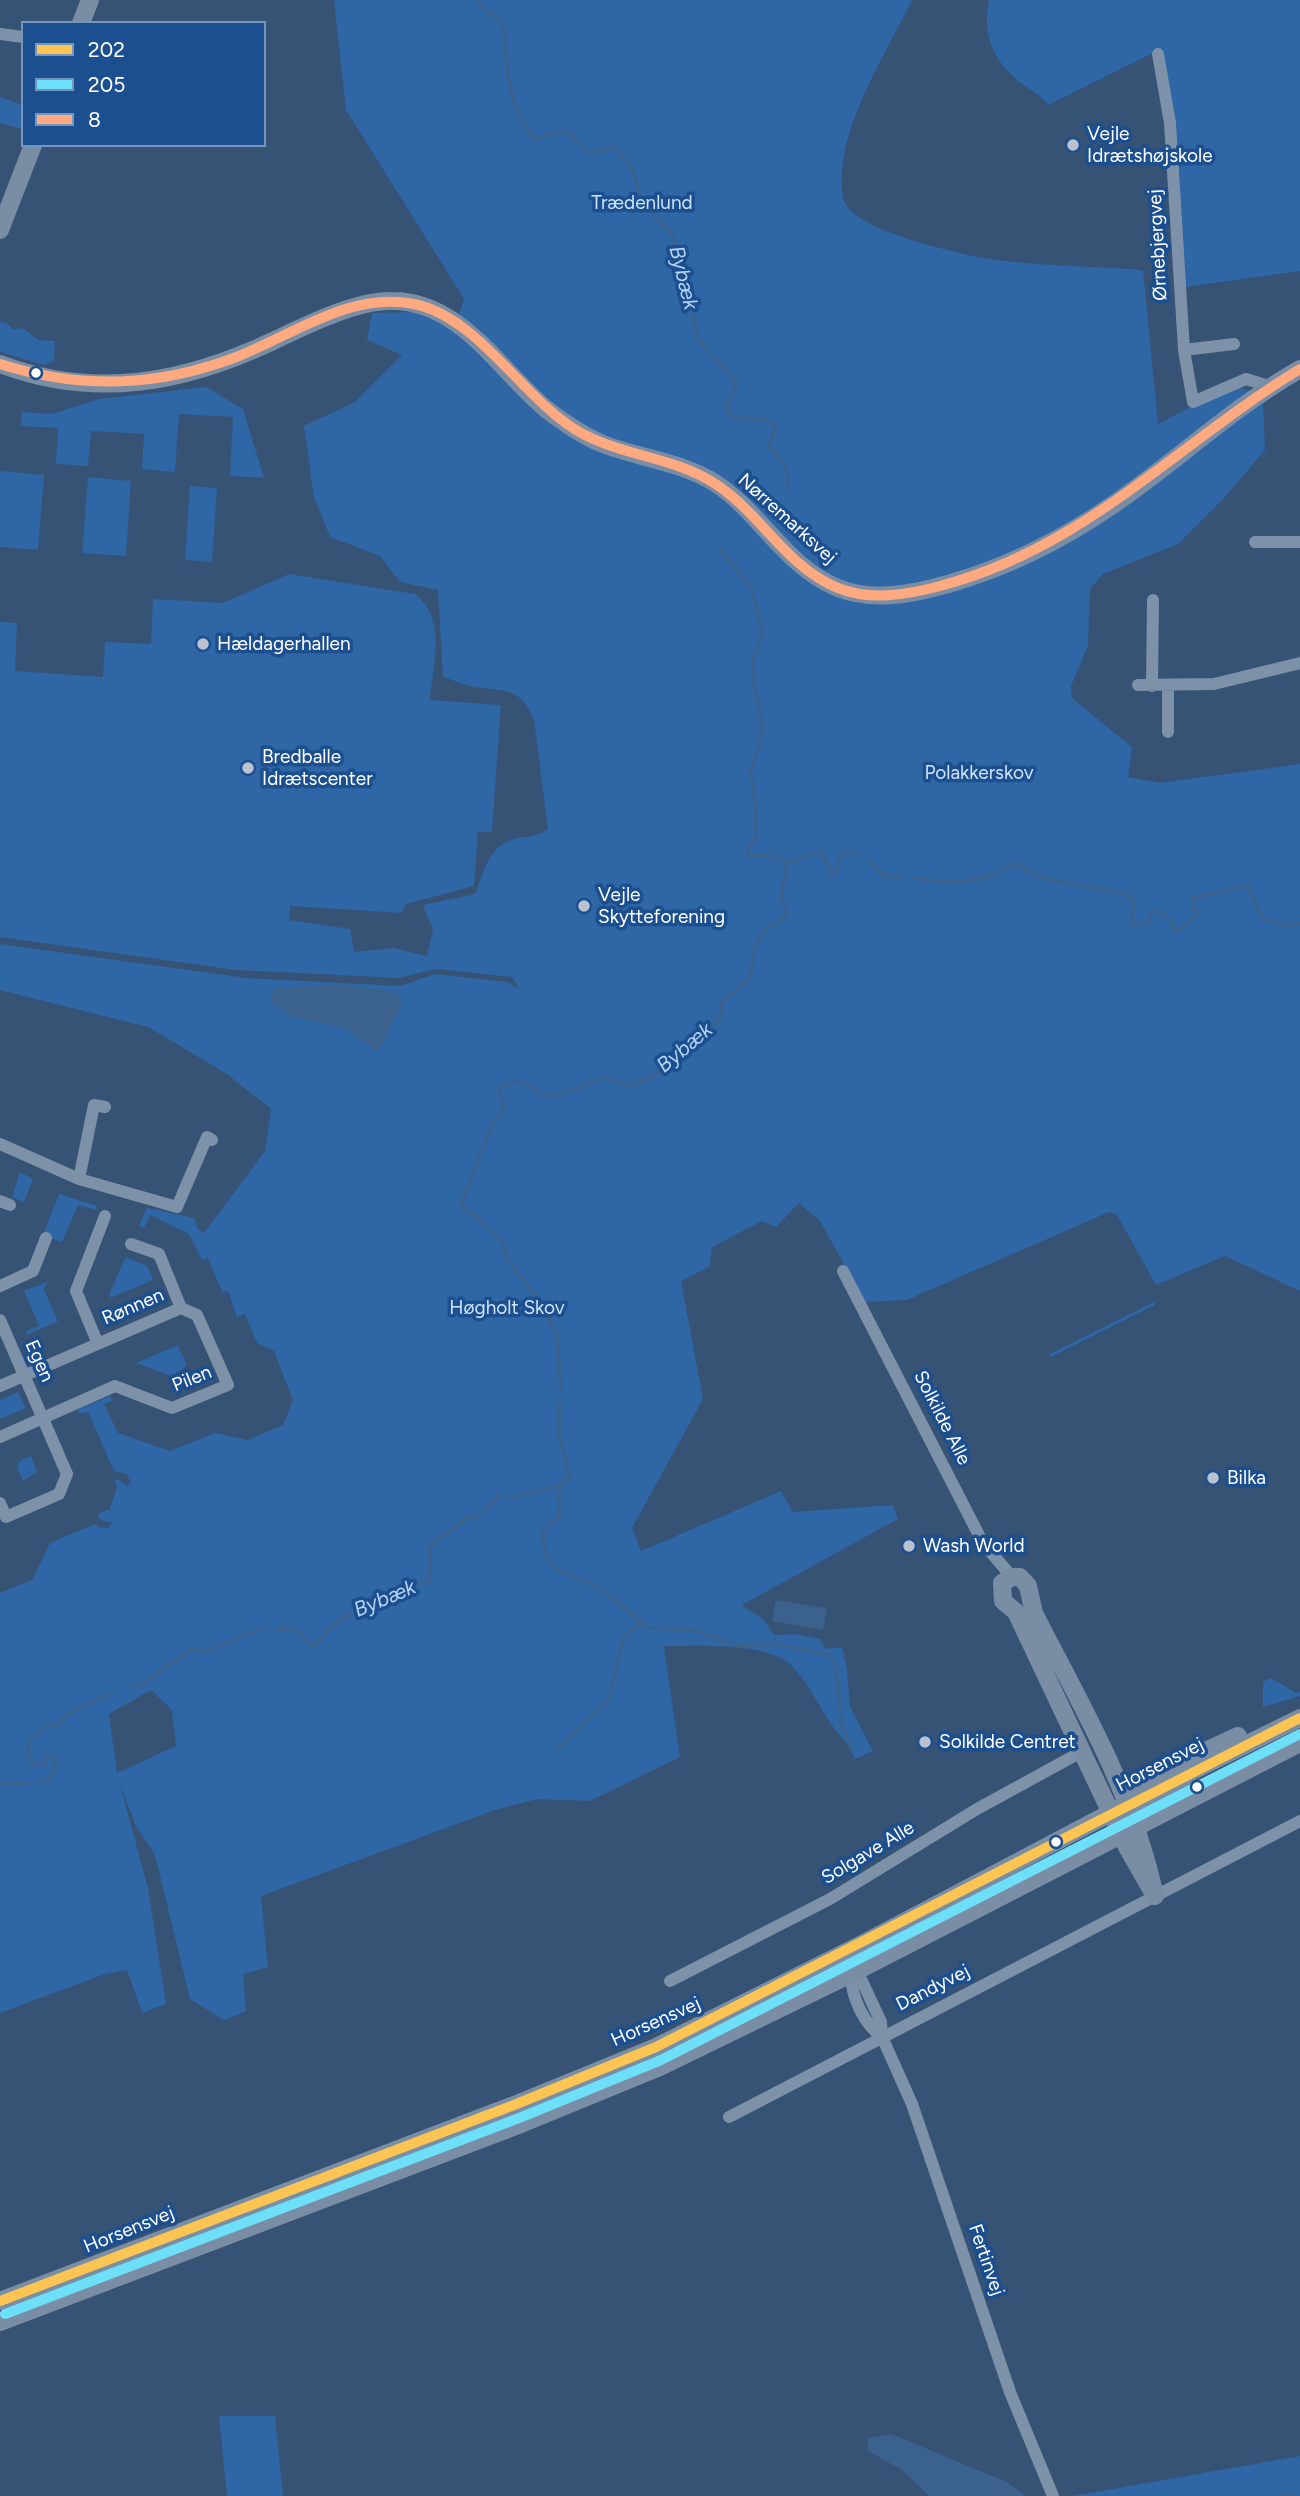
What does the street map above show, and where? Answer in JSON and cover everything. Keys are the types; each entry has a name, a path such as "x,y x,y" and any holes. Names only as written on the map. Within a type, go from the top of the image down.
{"main road":[{"path":"81,21 90,0"},
{"path":"0,230 32,147"},
{"name":"Nørremarksvej","path":"0,364 65,381 146,382 187,375 227,362 302,327 360,307 392,301 422,306 467,330 545,408 573,428 601,443 714,482 803,567 823,581 859,595 883,596 931,589 992,572 1051,544 1118,502 1269,386 1300,369"},
{"name":"Solkilde Alle","path":"1020,1577 1028,1586 1034,1613 1125,1814 1083,1751 1016,1612 1003,1601 1007,1580 1020,1577"},
{"path":"1156,1896 1125,1814 1268,1723 1298,1719"},
{"name":"Horsensvej","path":"0,2301 656,2047 975,1886 1125,1814 1298,1719"},
{"name":"Horsensvej","path":"0,2322 569,2106 722,2039 851,1981 1020,1887 1125,1814 1300,1743"},
{"path":"851,1981 853,1962 864,1952 950,1909 975,1886"},
{"path":"841,1955 851,1981"}],"street":[{"path":"0,34 21,37"},
{"name":"Ørnebjergvej","path":"1158,54 1170,123 1184,350 1193,402 1236,381 1255,380 1269,386"},
{"path":"1184,350 1234,344"},
{"path":"1255,542 1300,542"},
{"path":"1153,600 1153,685"},
{"path":"1138,685 1227,682 1300,663"},
{"path":"1168,686 1168,732"},
{"path":"79,1179 94,1105 105,1107"},
{"path":"0,1144 79,1179 177,1207 207,1137 212,1140"},
{"name":"Rønnen","path":"98,1344 76,1291 104,1216"},
{"path":"0,1286 33,1271 46,1238"},
{"name":"Rønnen","path":"0,1386 181,1308 159,1254 131,1244"},
{"name":"Solkilde Alle","path":"843,1270 985,1548 1007,1580"},
{"name":"Pilen","path":"43,1418 115,1386 172,1408 228,1385 197,1315 181,1308"},
{"name":"Egen","path":"0,1320 67,1474 59,1494 6,1517 0,1503"},
{"path":"0,1437 43,1418"},
{"name":"Solgave Alle","path":"670,1981 830,1899 977,1809 1083,1751"},
{"name":"Dandyvej","path":"729,2117 1300,1821"},
{"name":"Fertinvej","path":"851,1981 862,1981 881,2022 882,2037 912,2104 1010,2392 1053,2496"}],"green space":[{"name":"Trædenlund","path":"334,0 912,0 853,122 842,173 843,197 849,209 862,219 902,237 979,257 1039,264 1143,270 1158,424 1231,386 1252,391 1087,517 964,575 872,591 820,574 749,505 617,443 555,408 459,314 464,299 346,110"},
{"path":"989,0 1300,0 1300,271 1185,287 1159,50 1048,105 1012,75 997,57 987,25"},
{"path":"0,97 21,104 21,128 0,123"},
{"path":"414,312 450,323 552,420 697,480 849,600 983,579 1263,399 1265,450 1223,499 1178,544 1103,574 1090,589 1088,646 1071,686 1072,698 1132,747 1128,777 1160,783 1300,764 1300,1291 1225,1256 1156,1285 1117,1215 1109,1212 907,1300 865,1302 820,1221 799,1203 776,1227 762,1221 712,1247 709,1267 681,1281 703,1399 632,1528 641,1551 781,1491 793,1512 893,1505 898,1519 742,1605 765,1621 774,1635 796,1634 820,1639 825,1649 842,1647 850,1707 873,1751 855,1759 804,1680 791,1665 780,1658 766,1652 730,1647 664,1646 680,1757 590,1801 537,1799 495,1810 261,1896 268,1967 243,1974 246,2011 224,2020 190,1999 155,1855 136,1826 120,1785 148,1888 166,2004 142,2013 127,1970 105,1974 0,2013 0,1593 32,1580 50,1543 95,1524 100,1528 109,1528 112,1523 100,1520 98,1514 110,1509 117,1487 114,1480 118,1479 127,1486 131,1482 126,1474 114,1471 88,1412 79,1414 77,1410 110,1396 112,1401 104,1404 118,1433 170,1451 215,1433 247,1440 283,1425 293,1400 274,1351 257,1343 245,1314 237,1317 228,1291 222,1292 208,1258 202,1260 189,1234 150,1215 144,1228 139,1226 147,1208 194,1218 197,1228 204,1233 265,1151 271,1109 227,1074 148,1027 0,990 0,944 246,978 400,986 435,974 507,982 519,989 512,977 436,969 399,978 236,970 0,937 0,622 17,623 15,671 103,677 105,642 151,644 153,599 223,603 289,574 415,594 425,604 435,629 430,700 501,705 492,832 478,832 474,886 406,904 401,913 290,906 289,920 350,929 354,952 394,948 427,956 433,930 423,905 475,894 487,862 497,849 511,840 534,836 548,829 534,720 529,709 511,693 471,686 443,677 438,590 400,582 380,556 330,537 314,497 304,426 355,402 402,355 367,340 372,313","holes":["151,1690 172,1710 176,1746 117,1773 109,1714"]},
{"path":"0,322 7,323 13,329 23,328 38,340 55,341 54,361 45,365 0,352"},
{"path":"206,387 243,409 264,478 230,476 233,417 179,414 175,472 142,469 144,434 91,431 88,466 56,464 58,428 21,426 22,412 52,414 99,399"},
{"path":"0,471 44,475 38,550 0,547"},
{"path":"88,477 131,481 126,556 82,553"},
{"path":"190,486 217,488 212,562 185,560"},
{"path":"20,1172 33,1179 24,1202 12,1197"},
{"path":"59,1194 97,1206 96,1210 78,1205 62,1242 43,1235"},
{"path":"126,1257 147,1266 153,1280 111,1298 109,1294"},
{"path":"47,1282 44,1290 58,1321 27,1335 25,1331 39,1326 24,1291"},
{"path":"1154,1302 1155,1305 1051,1357 1050,1354"},
{"path":"178,1345 187,1366 171,1376 136,1363"},
{"path":"18,1392 26,1408 0,1419 0,1400"},
{"path":"31,1456 37,1472 23,1481 17,1467 20,1461"},
{"path":"1271,1678 1296,1693 1300,1691 1300,1696 1263,1707 1263,1682"},
{"path":"219,2416 275,2416 283,2496 227,2496"},
{"path":"1300,2456 1300,2496 1073,2496"}],"shaded area":[{"path":"344,985 389,991 399,995 402,1004 378,1052 345,1028 290,1016 271,1002 272,992 277,988"},
{"path":"776,1600 827,1608 823,1630 772,1621"},
{"path":"891,2434 1007,2482 1026,2496 929,2496 902,2470 868,2451 868,2438"}],"waterway":[{"name":"Bybæk","path":"477,0 483,8 499,19 504,27 510,87 519,115 536,140 551,133 568,132 588,153 615,147 633,170 641,201 674,237 699,341 735,380 736,388 726,408 734,417 769,420 775,427 769,447 784,465 788,475 788,488"},
{"name":"Bybæk","path":"561,1390 557,1334 537,1298 507,1258 502,1241 472,1212 465,1212 461,1204 494,1120 504,1110 499,1088 521,1082 539,1094 560,1095 605,1077 629,1086 650,1078 668,1064 701,1029 711,1028 720,1018 722,1002 750,978 759,937 787,914 781,896 787,863 782,857 748,855 748,848 756,839 750,771 761,735 760,711 752,673 754,656 763,636 752,589 720,548"},
{"path":"787,863 821,851 832,874 836,871 842,853 851,851 858,854"},
{"path":"868,859 883,875 901,878"},
{"path":"914,878 966,881 990,875 1014,863 1041,878 1127,894 1134,902 1134,925 1148,922 1152,911 1157,910 1172,922 1174,930 1180,930 1198,915 1193,907 1193,898 1248,886 1262,918 1285,926 1300,923"},
{"name":"Bybæk","path":"510,1498 552,1488 570,1476 559,1433 560,1402"},
{"path":"559,1485 559,1516 543,1531 544,1546 552,1565 597,1587 649,1628 694,1630 736,1646 778,1644 830,1655 836,1670 842,1727 852,1750"},
{"name":"Bybæk","path":"276,1630 293,1628 312,1645 319,1643 329,1628 348,1615 364,1613 383,1597 394,1597 411,1585 430,1582 430,1545 468,1518 482,1515 497,1497 502,1497"},
{"path":"558,1749 609,1699 623,1638 641,1622"},
{"name":"Bybæk","path":"132,1687 144,1683 192,1649 204,1652 263,1628"},
{"name":"Bybæk","path":"38,1783 49,1779 56,1767 53,1756 48,1755 45,1763 34,1766 28,1755 29,1739 42,1732 45,1724 56,1725 71,1712 112,1693"},
{"name":"Bybæk","path":"0,1784 28,1784"},
{"path":"1280,2496 1297,2496"}],"transit line":[{"name":"8","path":"0,364 61,378 91,381 150,379 179,374 239,356 346,309 391,302 414,304 459,324 536,398 576,430 593,439 698,474 730,495 788,553 820,579 850,592 876,595 902,594 940,586 993,569 1041,546 1086,520 1300,369"},
{"name":"202","path":"0,2301 514,2105 656,2047 1300,1718"},
{"name":"205","path":"5,2314 519,2118 661,2060 1300,1734"}],"place":[{"name":"Vejle Idrætshøjskole","path":"1073,145"},
{"name":"Hældagerhallen","path":"203,644"},
{"name":"Bredballe Idrætscenter","path":"248,768"},
{"name":"Vejle Skytteforening","path":"584,906"},
{"name":"Bilka","path":"1213,1478"},
{"name":"Wash World","path":"909,1546"},
{"name":"Solkilde Centret","path":"925,1742"}],"park label":[{"name":"Polakkerskov","path":"979,773"},
{"name":"Høgholt Skov","path":"507,1308"}]}
